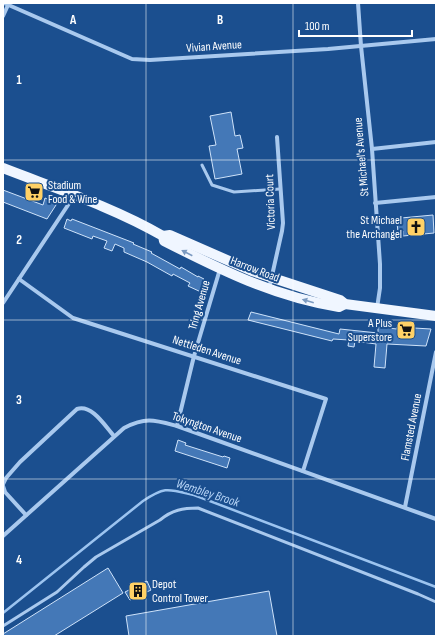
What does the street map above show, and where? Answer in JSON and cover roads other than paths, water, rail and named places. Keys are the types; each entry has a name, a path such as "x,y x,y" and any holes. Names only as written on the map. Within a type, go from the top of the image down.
{"main road":[{"name":"Harrow Road","path":"3,168 114,211 141,223 163,236 170,235 223,259 272,278 340,300 345,304 436,316"},
{"name":"Harrow Road","path":"163,236 164,241 220,269 269,289 316,304 339,307 345,304"}],"street":[{"name":"Vivian Avenue","path":"4,3 132,59 158,60 361,46 436,39"},
{"name":"St Michael's Avenue","path":"358,3 372,148 380,288 377,309"},
{"path":"3,16 9,4"},
{"name":"Victoria Court","path":"269,289 282,232 277,137"},
{"path":"372,148 436,142"},
{"path":"3,303 74,196"},
{"path":"375,203 436,196"},
{"name":"Tring Avenue","path":"177,426 194,356 223,259"},
{"name":"Nettleden Avenue","path":"19,279 73,318 326,399 303,470"},
{"name":"Flamsted Avenue","path":"405,507 436,352"},
{"path":"26,515 5,492 3,485 6,478 20,462 78,409 83,407 89,409 114,436"},
{"name":"Tokyngton Avenue","path":"3,536 114,436 124,428 140,421 147,420 159,421 177,426 436,518"}],"lane":[{"path":"202,165 212,185 220,188 239,192 280,189"},
{"path":"3,626 57,592 96,557 160,520 169,513 181,509 191,508 198,508 436,602"}],"waterway":[{"name":"Wembley Brook","path":"3,613 143,501 157,493 167,490 194,495 436,587"}],"place":[{"name":"Stadium Food & Wine","path":"34,192"},
{"name":"St Michael the Archangel","path":"416,227"},
{"name":"A Plus Superstore","path":"406,330"},
{"name":"Depot Control Tower","path":"138,591"}]}
